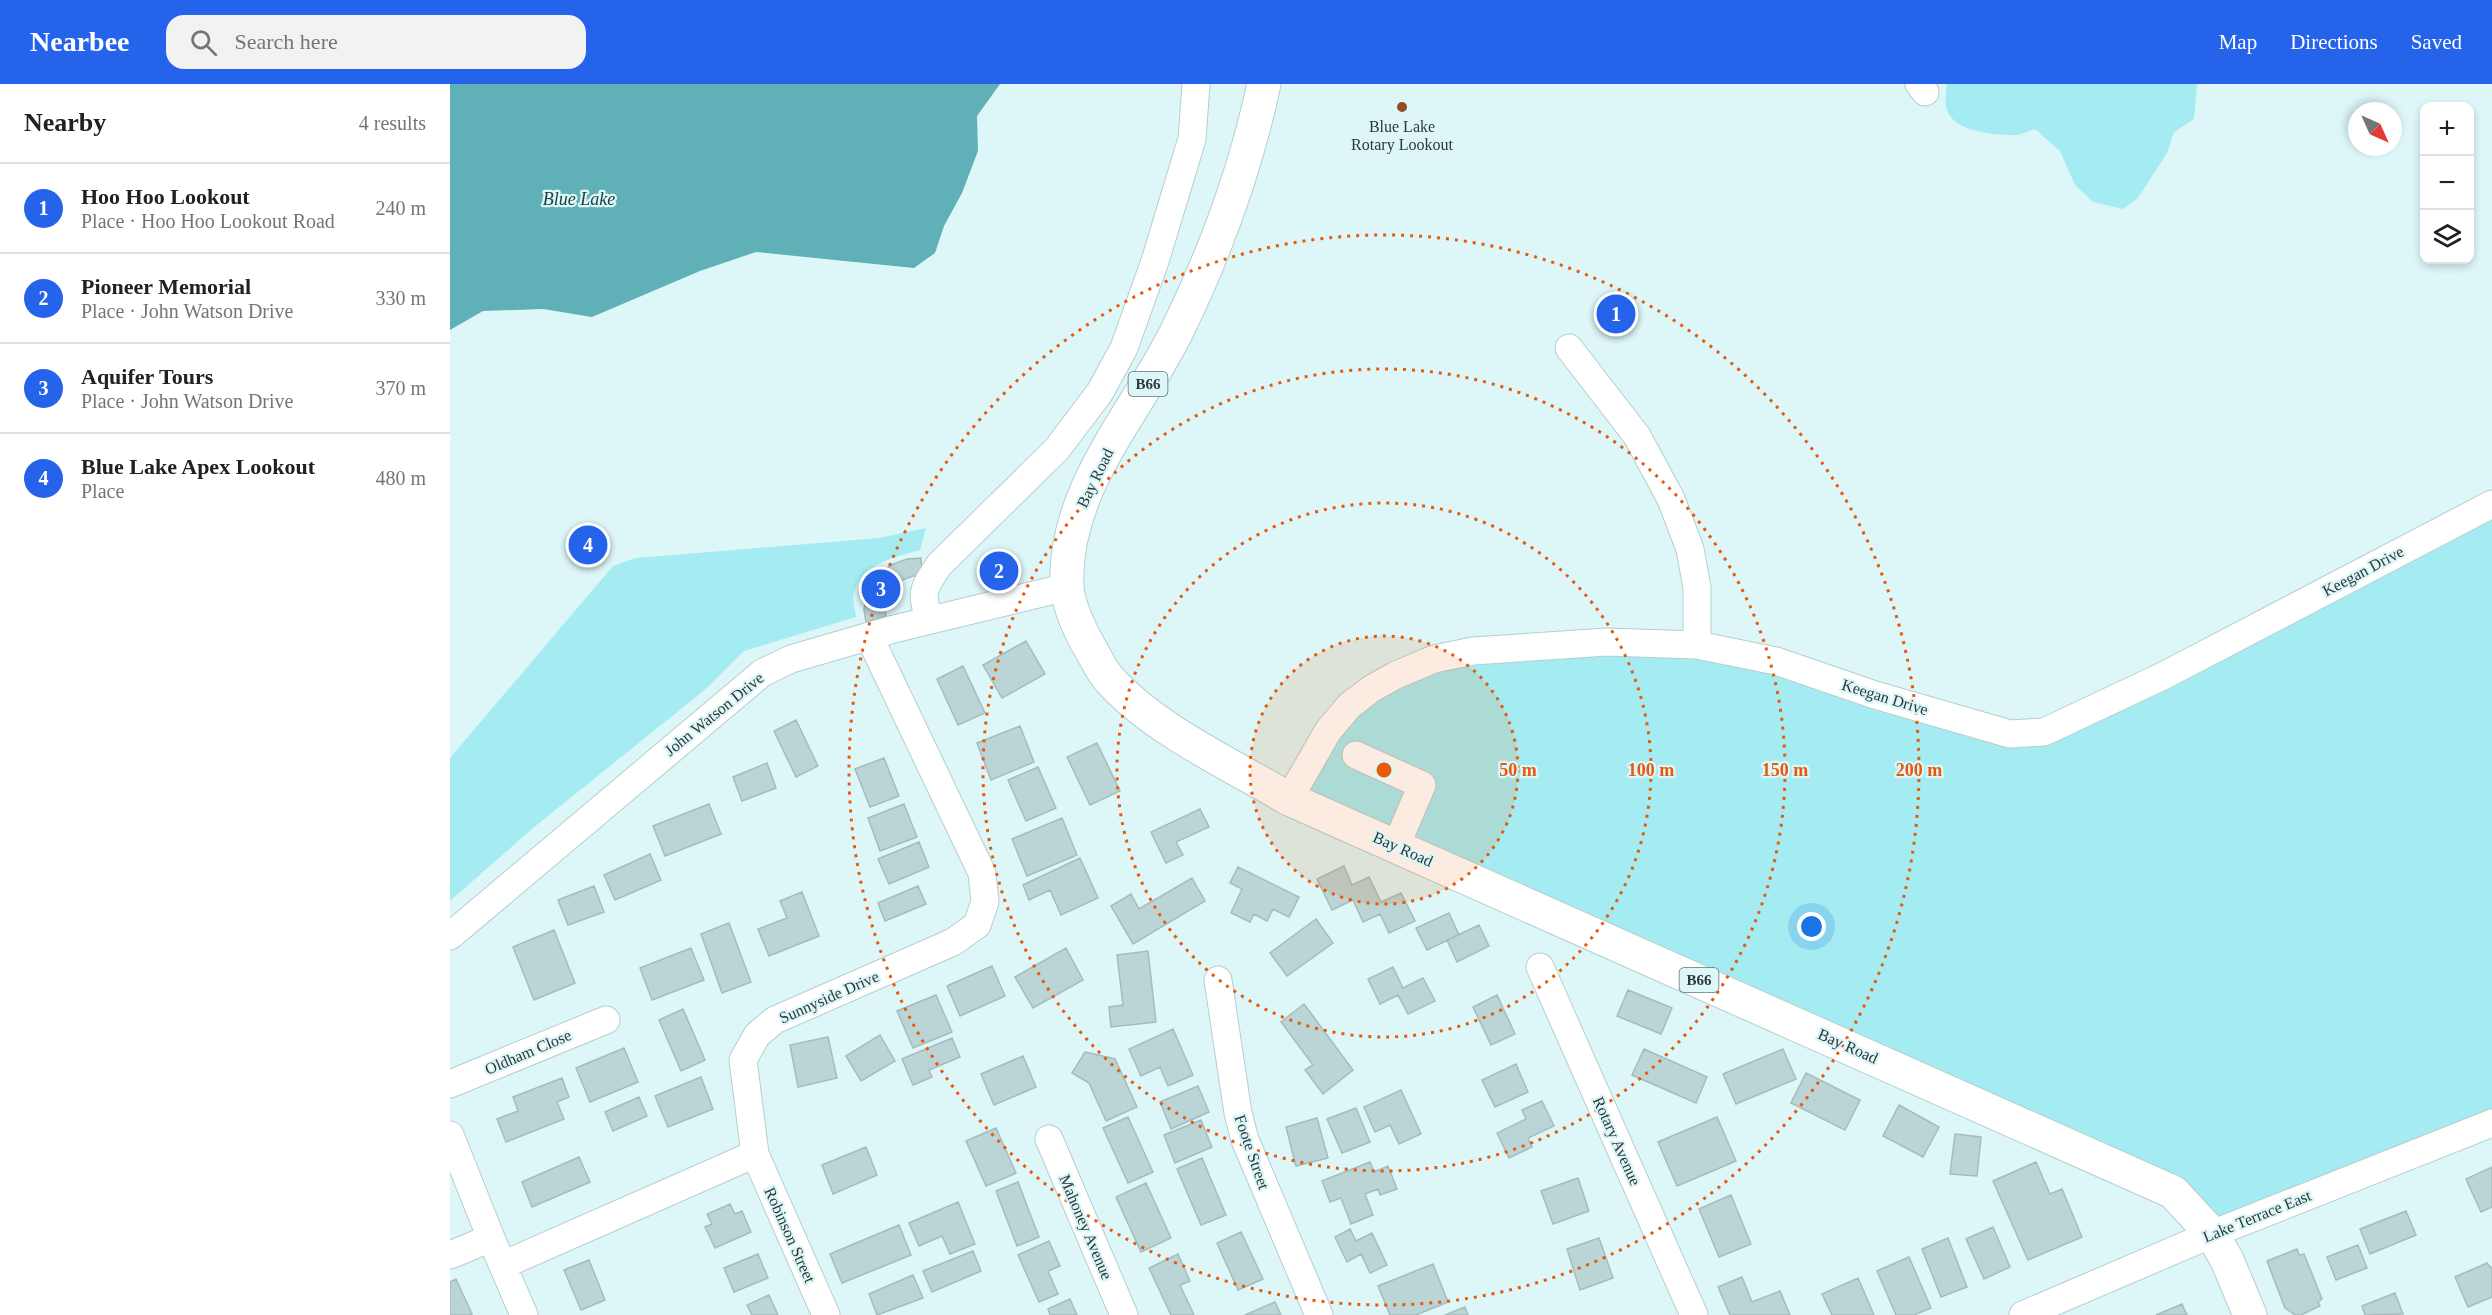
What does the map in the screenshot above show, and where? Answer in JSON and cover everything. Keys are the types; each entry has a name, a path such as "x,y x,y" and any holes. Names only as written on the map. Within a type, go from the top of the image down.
{"main road":[{"name":"Bay Road","path":"1264,84 1257,118 1236,184 1210,254 1182,319 1152,378 1118,431 1076,517 1069,552 1066,587 1082,634 1108,678 1142,710 1178,734 1289,799 2173,1192 2212,1234 2227,1260 2250,1315"}],"street":[{"path":"930,619 923,603 924,587 939,566 1057,449 1100,392 1124,348 1155,261 1189,150 1192,139 1196,84"},
{"path":"1569,348 1637,436 1671,499 1690,549 1697,588 1697,645"},
{"name":"Keegan Drive","path":"1289,799 1328,731 1349,706 1371,689 1434,659 1473,651 1607,642 1697,645 1776,661 1875,695 2010,734 2044,732 2163,676 2492,504"},
{"name":"John Watson Drive","path":"450,936 762,673 791,659 869,636 1066,587"},
{"name":"Sunnyside Drive","path":"755,1154 743,1060 757,1035 775,1020 953,942 977,925 985,902 982,873 869,636"},
{"path":"1356,755 1422,785 1396,846"},
{"name":"Rotary Avenue","path":"1540,967 1694,1315"},
{"name":"Foote Street","path":"1218,980 1238,1113 1245,1140 1319,1315"},
{"name":"Oldham Close","path":"450,1084 606,1020"},
{"name":"Lake Terrace East","path":"2024,1315 2212,1234 2492,1124"},
{"path":"450,1135 490,1238 524,1315"},
{"name":"Mahoney Avenue","path":"1049,1139 1124,1315"},
{"path":"503,1265 755,1154"},
{"name":"Robinson Street","path":"755,1154 826,1315"},
{"path":"450,1255 490,1238"}],"shaded area":[{"path":"1947,84 2197,84 2194,119 2174,132 2167,153 2138,198 2123,209 2093,202 2075,185 2060,151 2035,129 2017,135 2000,135 1962,126 1950,116 1946,108"},
{"path":"2492,512 2492,1113 2215,1219 1302,792 1333,736 1368,700 1439,667 1606,654 1699,655 1773,671 2012,741"},
{"path":"926,528 920,550 881,563 864,575 853,596 856,617 744,651 707,688 533,828 450,901 450,758 613,566 636,558 879,538"}],"water":[{"name":"Blue Lake","path":"450,84 1000,84 977,116 978,151 962,193 944,226 935,253 914,268 756,252 700,271 592,317 543,309 483,311 450,330"}],"building":[{"path":"921,558 922,576 913,576 900,581 890,592 885,604 886,616 866,622 864,610 866,596 876,577 891,565 907,559"},
{"path":"1026,641 1045,674 1002,698 983,665"},
{"path":"963,666 985,713 958,725 937,679"},
{"path":"796,720 818,766 796,777 774,731"},
{"path":"1020,726 1034,762 991,780 977,743"},
{"path":"1097,743 1120,791 1090,805 1067,757"},
{"path":"884,758 899,796 870,807 855,769"},
{"path":"767,763 776,788 742,801 733,777"},
{"path":"1038,767 1056,808 1026,821 1008,780"},
{"path":"709,804 721,834 665,856 653,826"},
{"path":"904,804 917,837 880,851 868,818"},
{"path":"1200,809 1209,827 1176,842 1183,855 1166,863 1151,832"},
{"path":"1062,818 1077,855 1027,876 1012,839"},
{"path":"919,842 929,867 889,884 878,859"},
{"path":"650,854 661,880 615,900 604,875"},
{"path":"1080,858 1098,898 1061,915 1050,890 1029,900 1023,885"},
{"path":"1344,866 1352,885 1369,877 1381,902 1401,893 1415,921 1389,933 1380,914 1363,922 1353,900 1332,910 1317,879"},
{"path":"1238,867 1299,897 1289,917 1273,909 1267,921 1254,914 1250,922 1231,913 1242,889 1230,883"},
{"path":"1192,878 1205,901 1133,944 1111,906 1131,894 1139,909"},
{"path":"594,886 604,912 568,925 558,900"},
{"path":"918,886 926,904 885,921 878,903"},
{"path":"802,892 819,936 769,956 758,929 787,918 780,901"},
{"path":"1449,913 1459,935 1427,950 1416,928"},
{"path":"1316,919 1333,943 1287,976 1270,953"},
{"path":"729,923 751,982 722,993 701,934"},
{"path":"1479,925 1489,946 1457,962 1447,940"},
{"path":"554,930 575,983 534,1000 513,947"},
{"path":"691,948 704,980 652,1000 640,968"},
{"path":"1066,948 1083,980 1033,1008 1015,977"},
{"path":"1148,951 1156,1022 1111,1027 1109,1007 1123,1005 1117,955"},
{"path":"992,966 1005,996 960,1016 947,986"},
{"path":"1393,967 1403,988 1423,978 1435,1001 1408,1014 1398,995 1380,1004 1368,979"},
{"path":"1628,990 1672,1008 1661,1034 1617,1016"},
{"path":"936,995 952,1032 913,1048 897,1011"},
{"path":"1497,995 1515,1034 1491,1045 1473,1007"},
{"path":"1304,1004 1353,1070 1323,1094 1305,1070 1313,1065 1281,1022"},
{"path":"683,1009 705,1060 681,1071 659,1020"},
{"path":"1173,1029 1193,1075 1168,1086 1160,1067 1141,1076 1129,1049"},
{"path":"880,1035 895,1061 861,1081 846,1056"},
{"path":"828,1037 837,1078 798,1087 790,1045"},
{"path":"952,1038 960,1057 929,1070 932,1077 913,1085 902,1059"},
{"path":"624,1048 638,1082 590,1102 576,1068"},
{"path":"1644,1049 1707,1077 1696,1103 1632,1075"},
{"path":"1783,1049 1796,1079 1736,1104 1723,1074"},
{"path":"1085,1052 1115,1059 1137,1107 1106,1121 1089,1083 1072,1073"},
{"path":"1023,1056 1036,1087 994,1105 981,1074"},
{"path":"1516,1064 1528,1092 1495,1107 1482,1080"},
{"path":"1806,1073 1860,1100 1845,1130 1791,1103"},
{"path":"701,1077 713,1109 668,1127 655,1096"},
{"path":"562,1078 569,1097 557,1102 564,1119 506,1142 497,1119 518,1111 513,1097"},
{"path":"1198,1086 1209,1112 1171,1129 1160,1102"},
{"path":"1401,1090 1421,1134 1399,1144 1390,1125 1375,1132 1364,1107"},
{"path":"639,1097 647,1116 613,1131 605,1112"},
{"path":"1542,1101 1554,1126 1528,1138 1532,1147 1509,1158 1497,1133 1526,1119 1522,1110"},
{"path":"1899,1105 1939,1127 1923,1157 1883,1136"},
{"path":"1356,1108 1370,1142 1342,1153 1327,1119"},
{"path":"1128,1117 1153,1172 1128,1183 1103,1128"},
{"path":"1717,1117 1736,1161 1677,1186 1658,1142"},
{"path":"1317,1118 1328,1158 1296,1166 1286,1127"},
{"path":"1201,1120 1212,1147 1175,1163 1164,1135"},
{"path":"996,1128 1016,1173 986,1186 966,1141"},
{"path":"1955,1134 1981,1137 1977,1176 1950,1174"},
{"path":"866,1147 877,1175 833,1194 822,1165"},
{"path":"579,1157 590,1182 532,1207 522,1182"},
{"path":"1202,1158 1226,1215 1201,1225 1177,1169"},
{"path":"1370,1162 1374,1172 1388,1166 1397,1189 1380,1195 1378,1189 1365,1194 1373,1215 1351,1224 1341,1198 1330,1202 1322,1181"},
{"path":"2036,1162 2050,1194 2062,1189 2082,1237 2028,1260 1993,1181"},
{"path":"2492,1167 2492,1207 2481,1212 2466,1179"},
{"path":"1578,1178 1589,1211 1553,1224 1541,1191"},
{"path":"1018,1182 1039,1237 1017,1246 996,1191"},
{"path":"1146,1183 1171,1238 1141,1252 1116,1197"},
{"path":"1731,1195 1751,1244 1719,1257 1699,1209"},
{"path":"958,1202 975,1244 950,1254 942,1236 919,1246 909,1223"},
{"path":"730,1204 735,1214 742,1211 751,1232 715,1248 705,1227 712,1224 707,1214"},
{"path":"2406,1211 2416,1235 2370,1254 2360,1229"},
{"path":"899,1225 911,1255 842,1283 830,1254"},
{"path":"1993,1227 2010,1267 1984,1279 1966,1239"},
{"path":"1350,1229 1356,1241 1372,1233 1387,1265 1370,1273 1361,1254 1347,1262 1335,1237"},
{"path":"1241,1232 1263,1279 1238,1290 1217,1243"},
{"path":"1599,1238 1613,1278 1580,1290 1567,1249"},
{"path":"1948,1238 1967,1287 1941,1297 1922,1249"},
{"path":"1049,1241 1060,1266 1048,1271 1058,1294 1039,1302 1018,1255"},
{"path":"2358,1245 2367,1268 2336,1280 2327,1257"},
{"path":"2297,1249 2299,1255 2304,1254 2322,1299 2318,1302 2320,1306 2301,1315 2295,1315 2285,1308 2267,1261"},
{"path":"973,1251 981,1271 932,1292 923,1271"},
{"path":"758,1254 768,1278 734,1292 724,1268"},
{"path":"1178,1254 1190,1281 1180,1285 1194,1315 1171,1315 1149,1268"},
{"path":"1909,1257 1931,1308 1914,1315 1896,1315 1877,1271"},
{"path":"589,1260 605,1300 581,1310 564,1270"},
{"path":"2487,1263 2492,1269 2492,1297 2468,1307 2455,1277"},
{"path":"1433,1264 1448,1302 1416,1315 1390,1315 1378,1286"},
{"path":"913,1275 923,1298 877,1315 869,1294"},
{"path":"1742,1277 1752,1302 1780,1291 1790,1315 1730,1315 1718,1287"},
{"path":"1858,1278 1874,1315 1832,1315 1822,1294"},
{"path":"456,1279 472,1314 450,1315 450,1282"},
{"path":"2395,1293 2403,1314 2365,1315 2362,1306"},
{"path":"769,1295 778,1315 752,1315 747,1305"},
{"path":"1070,1299 1077,1315 1050,1315 1048,1309"},
{"path":"1275,1302 1281,1315 1245,1315"},
{"path":"2182,1304 2187,1315 2156,1315"},
{"path":"1465,1307 1468,1315 1445,1315"}],"place":[{"name":"Blue Lake Rotary Lookout","path":"1402,107"},
{"name":"Hoo Hoo Lookout","path":"1616,314"},
{"name":"Blue Lake Apex Lookout","path":"588,545"},
{"name":"Pioneer Memorial","path":"999,571"},
{"name":"Aquifer Tours","path":"881,589"}]}
